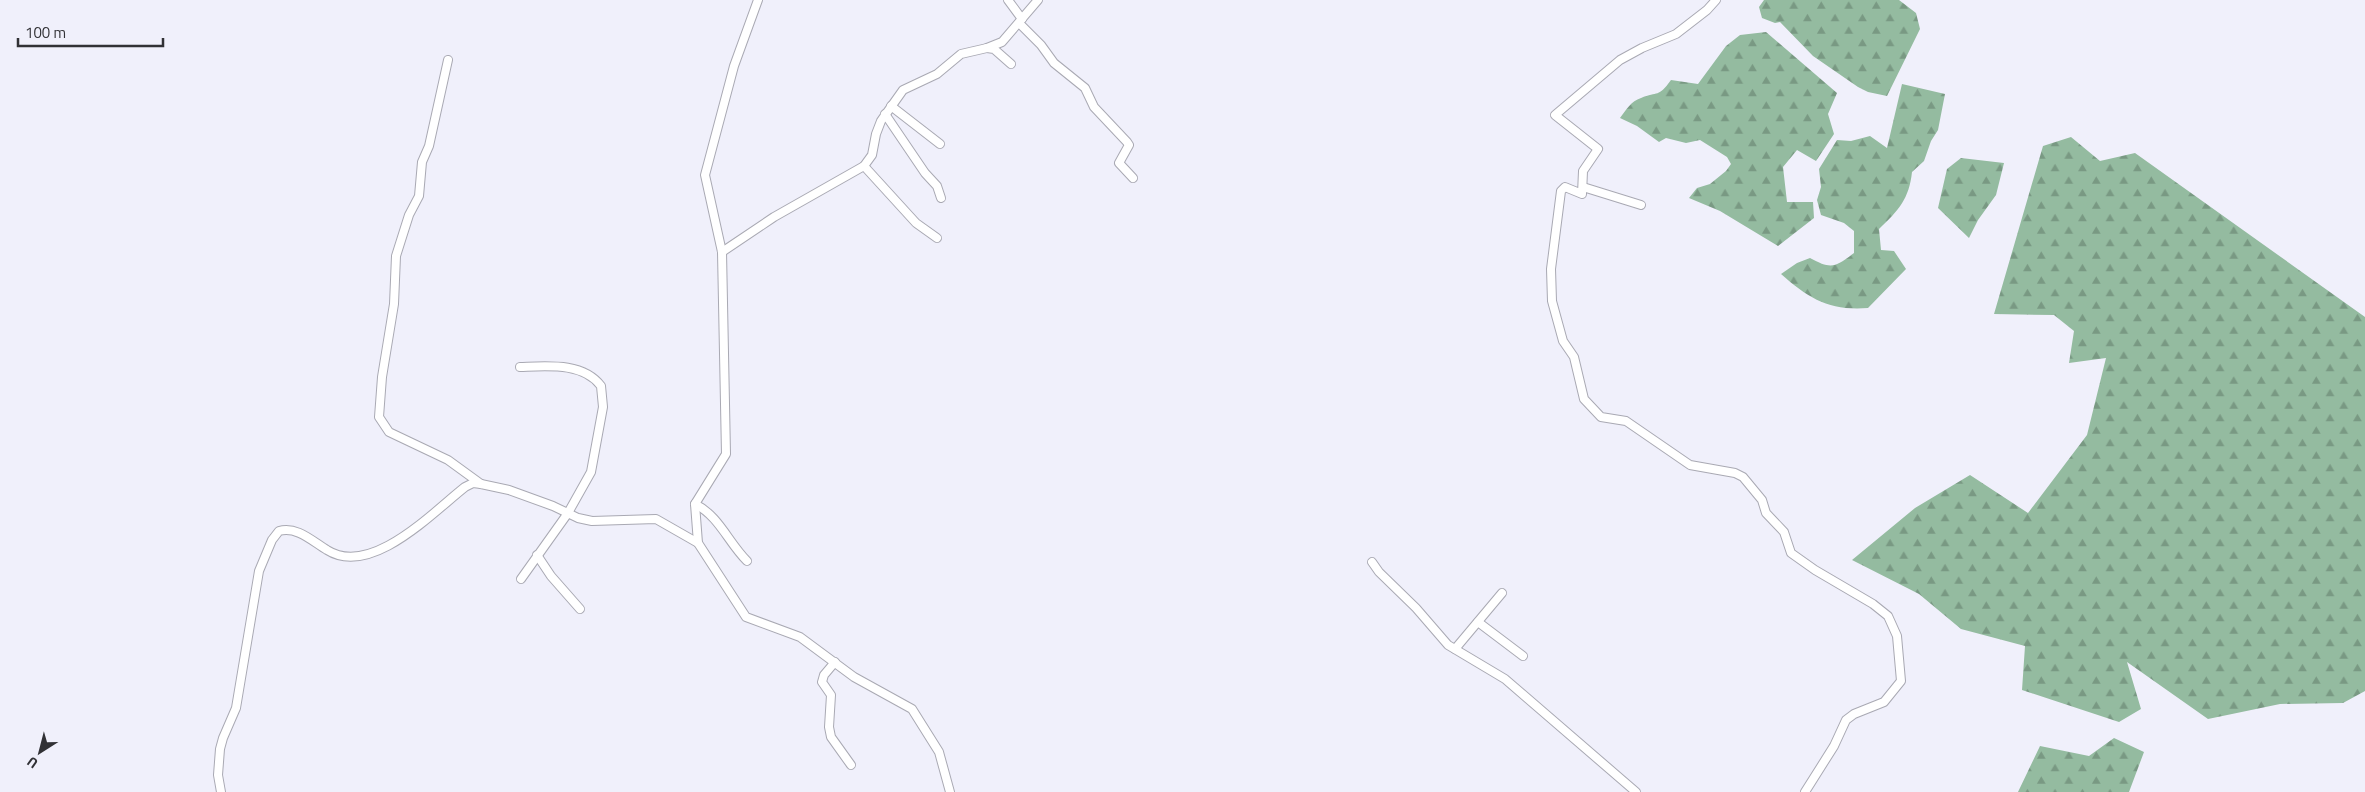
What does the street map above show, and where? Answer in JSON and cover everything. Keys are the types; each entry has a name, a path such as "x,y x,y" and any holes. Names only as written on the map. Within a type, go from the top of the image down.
{"street":[{"path":"698,543 695,504 726,454 722,252 705,176 734,66 758,0"},
{"path":"1008,0 1021,21 1054,63 1087,89 1094,107 1127,142 1129,145 1119,163 1133,178"},
{"path":"722,252 774,217 864,166 872,155 876,134 885,114 902,90 937,74 962,54 1002,42 1038,0"},
{"path":"1716,0 1707,10 1676,34 1620,60 1557,112 1556,117 1598,149 1583,171 1582,194 1565,188 1562,189 1550,269 1552,301 1563,340 1574,357 1584,399 1601,417 1626,421 1690,465 1743,477 1762,500 1766,513 1784,532 1789,551 1815,570 1880,609 1890,618 1896,634 1901,681 1884,702 1854,714 1846,720 1834,746 1805,792"},
{"path":"987,48 994,49 1011,64"},
{"path":"448,60 429,146 422,162 419,196 409,215 396,256 394,304 382,378 379,417 389,432 448,460 481,484"},
{"path":"891,106 940,144"},
{"path":"885,114 924,172 937,186 941,198"},
{"path":"864,166 916,222 937,238"},
{"path":"1583,187 1641,206"},
{"path":"520,367 564,367 590,377 601,386 603,407 593,465 568,513 521,579"},
{"path":"222,792 218,765 223,738 236,708 259,571 276,534 279,531 291,530 336,555 346,557 364,556 411,532 465,487 473,483 526,496 578,518 599,522 656,519 698,543 746,617 800,637 854,677 912,709 939,752 950,792"},
{"path":"695,504 708,511 727,538 747,561"},
{"path":"538,555 551,576 580,608"},
{"path":"1372,562 1378,572 1419,611 1442,640 1455,650 1505,678 1636,792"},
{"path":"1455,650 1502,593"},
{"path":"1478,622 1523,656"},
{"path":"835,662 824,675 822,682 830,695 829,732 833,741 851,765"}],"green space":[{"path":"1764,0 1899,0 1916,13 1920,29 1887,96 1868,92 1858,87 1813,56 1780,22 1775,23 1762,18 1759,7"},
{"path":"1766,32 1837,93 1828,114 1834,134 1816,161 1797,150 1783,167 1787,202 1813,202 1814,218 1778,246 1720,211 1689,198 1697,188 1710,184 1726,171 1731,164 1727,157 1700,140 1686,143 1666,138 1659,142 1637,126 1620,118 1634,101 1660,92 1671,80 1698,84 1726,46 1740,35"},
{"path":"1902,84 1945,94 1938,130 1931,141 1924,161 1912,172 1906,197 1892,216 1879,229 1881,250 1894,251 1906,269 1868,308 1842,307 1821,302 1801,290 1781,274 1797,263 1810,258 1823,264 1833,265 1838,264 1854,253 1854,231 1844,223 1821,215 1817,200 1821,187 1819,169 1837,140 1851,141 1870,136 1887,148"},
{"path":"2071,137 2100,161 2135,153 2365,317 2365,691 2343,703 2280,704 2208,719 2127,662 2141,709 2119,722 2022,690 2025,646 1961,629 1919,594 1852,560 1915,508 1970,475 2028,513 2087,435 2106,358 2069,363 2074,331 2054,315 1994,314 2043,146"},
{"path":"1961,158 2004,163 1996,195 1978,220 1969,238 1938,208 1947,169"},
{"path":"2114,738 2144,752 2129,792 2018,792 2040,746 2089,756"}]}
